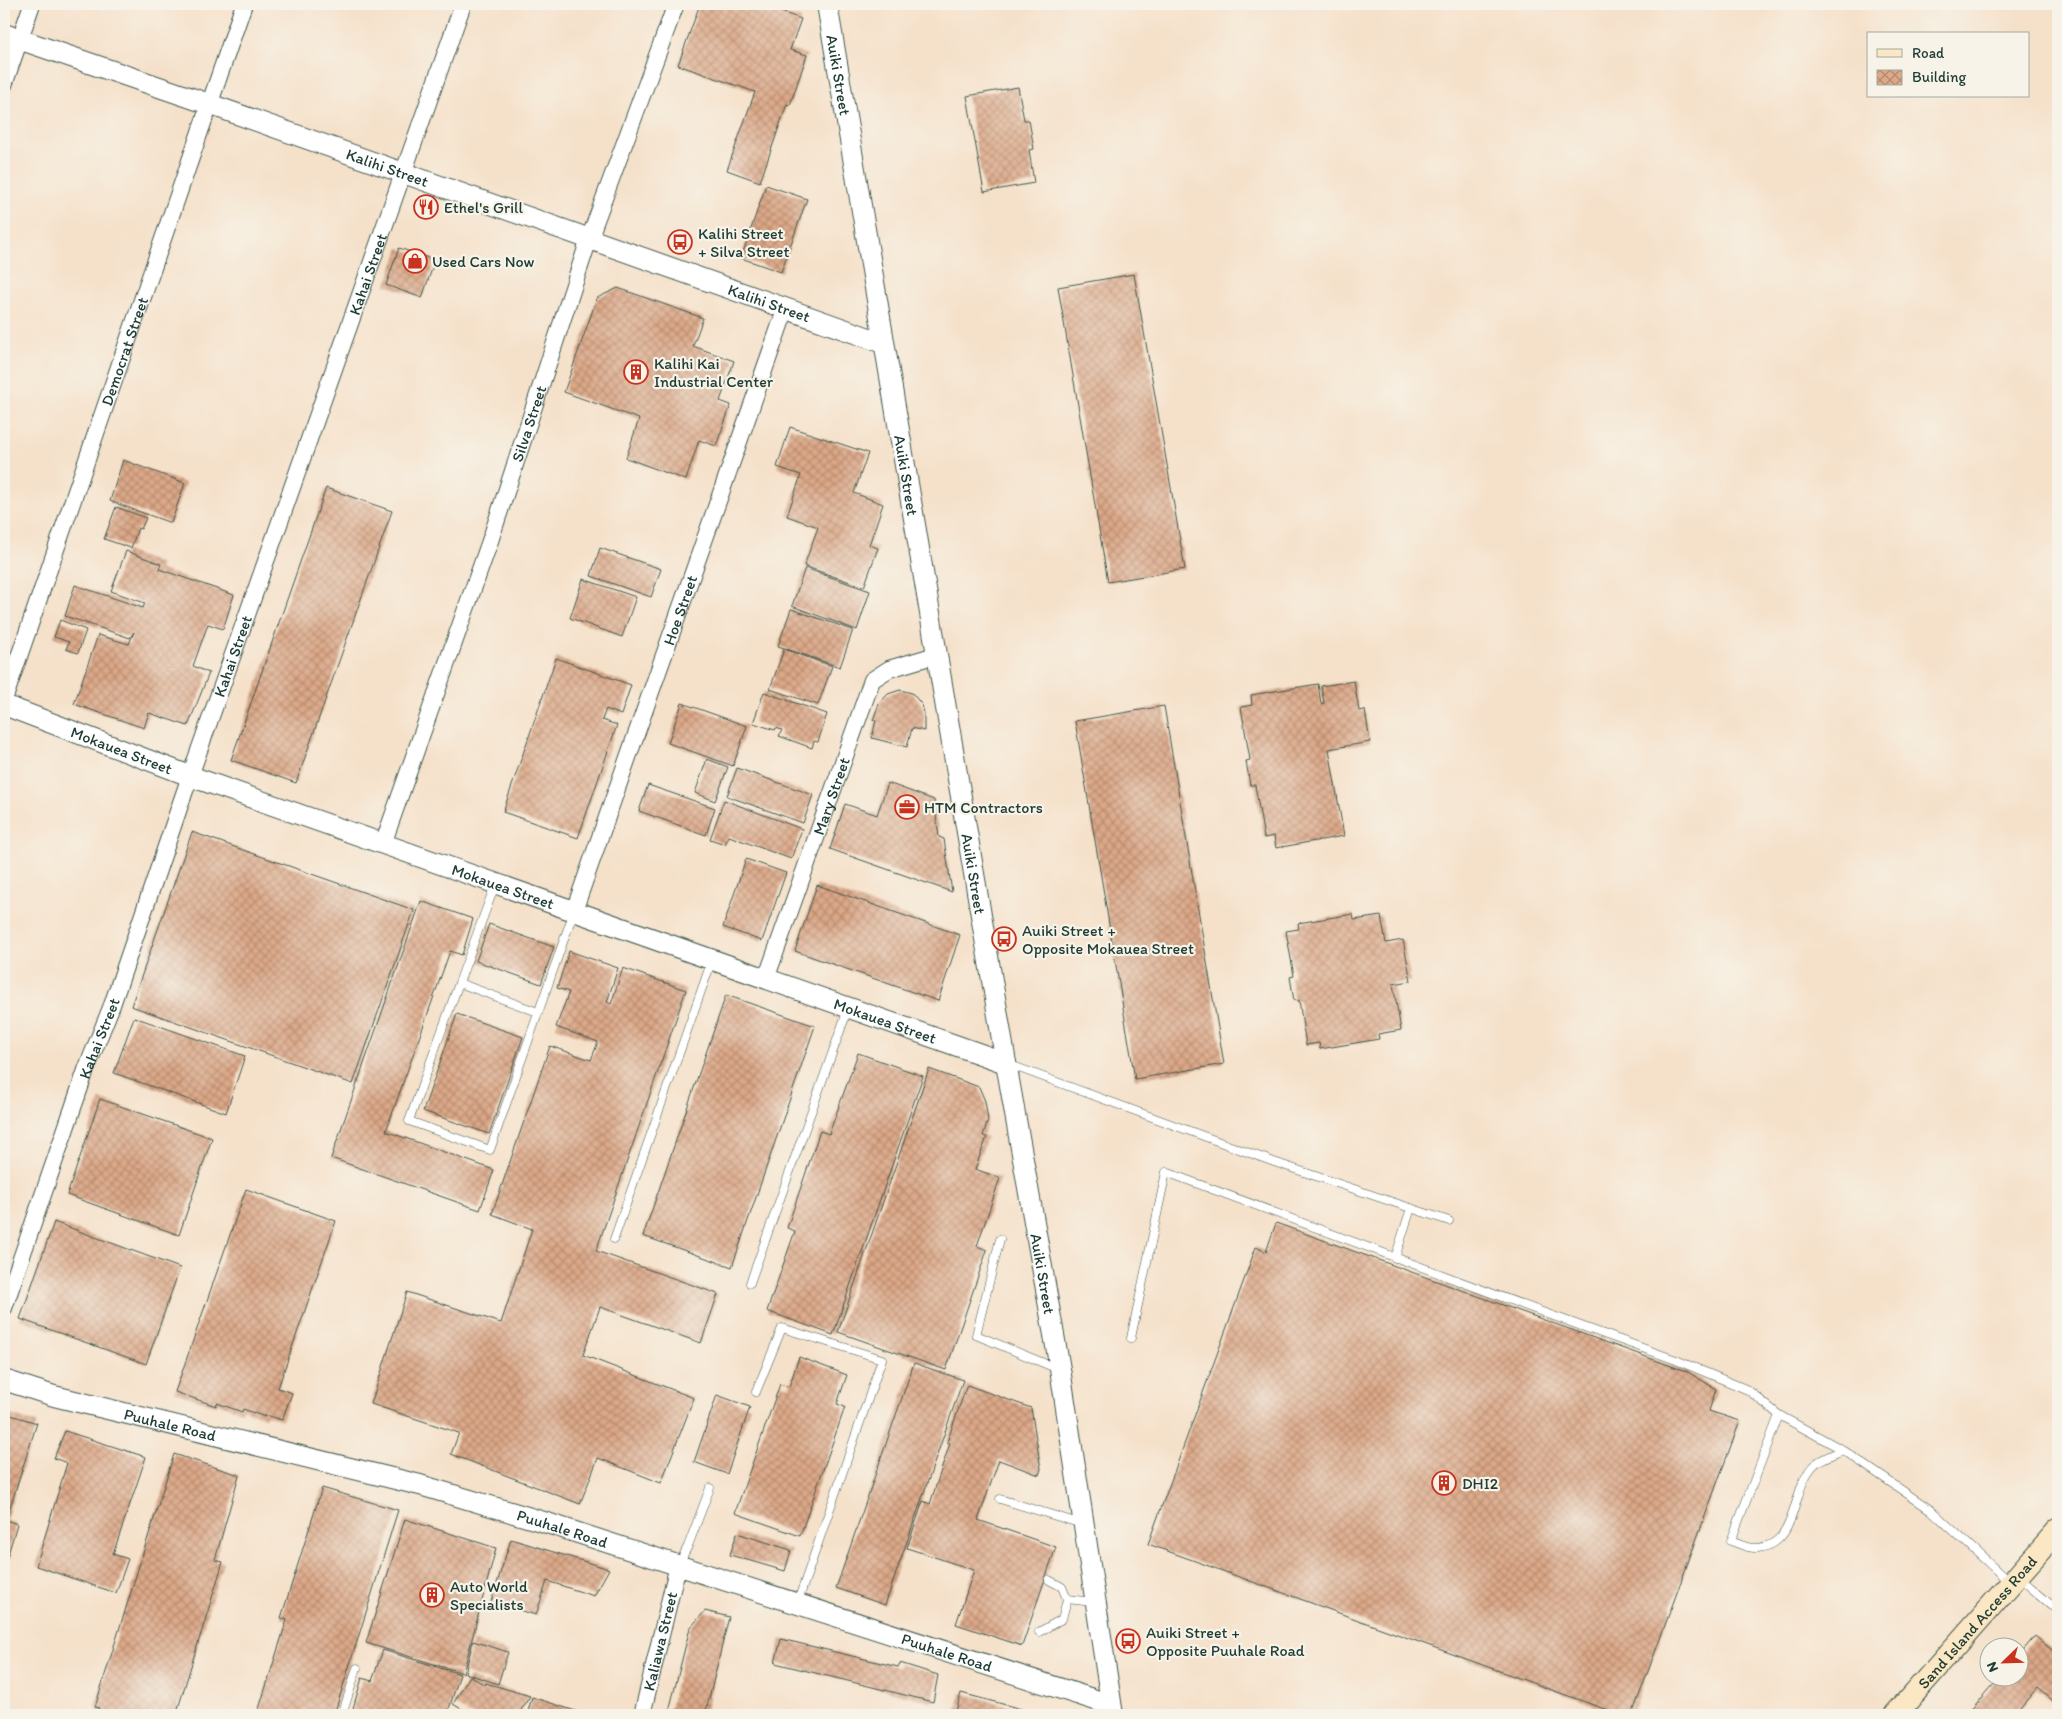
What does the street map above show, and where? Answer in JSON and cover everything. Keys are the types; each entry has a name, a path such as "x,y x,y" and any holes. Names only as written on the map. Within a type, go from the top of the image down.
{"main road":[{"name":"Sand Island Access Road","path":"1895,1715 2058,1530"}],"street":[{"path":"4,85 12,37 32,4"},
{"name":"Democrat Street","path":"4,700 244,4"},
{"name":"Kahai Street","path":"4,1308 86,1070 119,986 190,776 463,4"},
{"name":"Silva Street","path":"383,844 490,541 589,239 676,4"},
{"name":"Auiki Street","path":"827,4 936,655 1060,1370 1112,1710"},
{"name":"Kalihi Street","path":"12,37 209,104 883,343"},
{"name":"Hoe Street","path":"574,912 786,308"},
{"name":"Mary Street","path":"766,979 872,680 888,670 936,655"},
{"name":"Mokauea Street","path":"4,705 190,776 495,885 1006,1063"},
{"name":"Puuhale Road","path":"4,1380 54,1396 420,1485 544,1522 798,1604 1112,1710"},
{"name":"Kaliawa Street","path":"642,1715 678,1566"}],"lane":[{"path":"495,885 409,1121 490,1150 574,912"},
{"path":"614,1239 712,960"},
{"path":"459,983 538,1012"},
{"path":"750,1283 848,1008"},
{"path":"1006,1063 1274,1162 1449,1221"},
{"path":"1131,1338 1166,1172 1676,1360 1748,1390 1779,1415 1843,1450 1931,1510 2014,1580 2058,1611"},
{"path":"1395,1258 1412,1208"},
{"path":"1000,1240 976,1335 1060,1370"},
{"path":"756,1392 782,1328 882,1359 798,1604"},
{"path":"1779,1415 1731,1541 1756,1548 1774,1544 1787,1528 1806,1478 1815,1464 1843,1450"},
{"path":"678,1566 688,1546 710,1488"},
{"path":"1000,1499 1084,1524"},
{"path":"1039,1632 1062,1619 1066,1599 1062,1587 1049,1580"},
{"path":"1066,1599 1095,1602"},
{"path":"342,1715 357,1668"}],"building":[{"path":"700,4 759,4 801,19 790,50 807,55 790,105 787,104 760,182 727,170 755,92 678,65"},
{"path":"1018,87 1024,120 1029,120 1034,149 1029,150 1034,183 984,192 967,96"},
{"path":"766,185 807,199 781,272 741,258"},
{"path":"399,248 435,260 422,298 386,285"},
{"path":"1134,274 1185,569 1108,582 1058,287"},
{"name":"Kalihi Kai Industrial Center","path":"618,288 703,318 693,346 734,361 720,401 731,405 716,446 699,440 686,480 626,458 639,419 564,392 597,298"},
{"path":"790,427 868,453 854,493 883,504 869,545 878,548 864,587 804,566 818,527 787,516 801,475 777,467"},
{"path":"123,460 185,483 171,523 110,501"},
{"path":"326,488 392,511 296,783 231,760"},
{"path":"116,507 146,518 141,529 138,528 131,548 104,539"},
{"path":"600,548 661,569 651,597 591,576"},
{"path":"126,551 161,564 159,569 234,595 223,629 208,624 193,666 209,673 188,726 149,713 144,728 74,704 98,635 129,644 134,632 130,638 65,616 75,585 143,608 145,603 111,591"},
{"path":"805,568 870,591 857,630 792,606"},
{"path":"583,579 636,597 622,637 570,618"},
{"path":"791,609 853,630 840,667 778,646"},
{"path":"60,620 86,630 78,653 66,649 69,642 54,637"},
{"path":"784,649 832,666 818,705 770,689"},
{"path":"556,658 631,685 621,715 606,709 602,720 617,725 578,838 503,812"},
{"path":"1354,681 1359,711 1365,710 1370,742 1329,749 1344,836 1276,848 1274,836 1264,838 1255,785 1250,785 1246,761 1250,760 1241,707 1252,705 1251,695 1318,684 1321,704 1324,703 1321,686"},
{"path":"900,690 912,693 922,705 924,713 924,731 912,728 907,747 872,738 876,720 873,720 879,704 888,694"},
{"path":"764,692 827,714 818,742 814,741 812,748 779,736 782,730 776,728 775,730 753,723"},
{"path":"682,703 747,726 733,766 668,743"},
{"path":"1164,706 1224,1064 1135,1079 1075,721"},
{"path":"707,759 728,767 715,801 695,793"},
{"path":"737,768 813,795 803,823 727,796"},
{"path":"888,783 934,800 939,837 944,839 952,892 830,849 845,804 877,815"},
{"path":"648,785 715,808 706,835 639,811"},
{"path":"724,800 802,829 791,859 729,836 725,844 710,839"},
{"path":"192,832 414,910 353,1084 131,1006"},
{"path":"746,859 786,873 762,941 723,927"},
{"path":"817,885 960,935 938,1001 795,951"},
{"path":"421,901 473,919 462,955 450,951 386,1131 494,1170 480,1210 331,1158"},
{"path":"1353,914 1354,920 1381,916 1386,943 1403,940 1411,981 1393,984 1401,1030 1378,1034 1379,1039 1320,1049 1319,1043 1306,1045 1299,1000 1294,1001 1290,977 1294,976 1286,931 1299,929 1298,923"},
{"path":"489,924 554,947 541,984 476,961"},
{"path":"569,951 618,968 607,1002 611,1004 623,968 686,990 596,1251 718,1294 701,1343 600,1307 583,1355 694,1398 661,1483 598,1458 580,1504 451,1454 459,1433 371,1404 407,1292 501,1323 532,1229 492,1214 550,1046 591,1060 598,1042 556,1027 569,992 557,988"},
{"path":"726,995 815,1026 732,1267 643,1236"},
{"path":"457,1014 523,1037 489,1134 423,1111"},
{"path":"134,1017 245,1056 226,1113 114,1073"},
{"path":"858,1053 923,1076 833,1335 767,1311 795,1231 787,1228 820,1131 829,1134"},
{"path":"929,1069 979,1087 985,1101 988,1120 983,1136 987,1137 975,1169 1000,1178 977,1246 987,1250 946,1370 838,1332"},
{"path":"100,1099 212,1138 179,1235 67,1195"},
{"path":"246,1189 336,1221 278,1388 292,1393 282,1420 266,1415 265,1417 243,1409 242,1412 217,1403 216,1406 175,1392"},
{"path":"54,1222 180,1268 146,1364 20,1319"},
{"name":"DHI2","path":"1276,1223 1688,1372 1716,1389 1709,1411 1740,1421 1632,1715 1621,1715 1148,1544 1256,1247 1266,1252"},
{"path":"799,1357 847,1375 837,1404 845,1407 800,1536 735,1513 780,1384 789,1387"},
{"path":"914,1363 963,1380 885,1605 836,1588"},
{"path":"967,1385 1031,1408 1041,1469 1039,1475 999,1460 978,1520 1056,1547 1022,1646 956,1624 974,1570 907,1548 923,1501 930,1504 950,1443 947,1442"},
{"path":"717,1395 750,1407 727,1474 694,1462"},
{"path":"4,1413 37,1423 6,1520 17,1524 7,1558 4,1557"},
{"path":"65,1431 146,1457 113,1554 128,1559 116,1593 36,1566 67,1463 54,1458"},
{"path":"174,1454 239,1475 215,1560 223,1562 176,1715 97,1715 99,1708 95,1707"},
{"path":"322,1488 398,1510 334,1715 257,1715 287,1620 281,1618"},
{"name":"Auto World Specialists","path":"405,1519 496,1548 463,1673 366,1643"},
{"path":"737,1533 791,1550 785,1571 730,1555"},
{"path":"511,1539 609,1569 594,1596 547,1581 536,1615 491,1602"},
{"path":"705,1611 729,1617 705,1715 668,1715 690,1628"},
{"path":"2035,1636 2058,1655 2058,1705 2038,1688 2015,1715 1971,1715 1969,1713 1992,1686 2030,1686 2030,1642"},
{"path":"781,1639 898,1667 900,1663 938,1675 933,1702 775,1663"},
{"path":"473,1641 508,1652 498,1684 465,1673"},
{"path":"383,1650 460,1674 447,1715 351,1715 362,1678 372,1681"},
{"path":"470,1676 485,1685 486,1683 530,1696 518,1715 466,1715 468,1713 453,1704"},
{"path":"961,1693 1044,1715 955,1715"},
{"path":"532,1697 588,1715 527,1715"}],"place":[{"name":"Ethel's Grill","path":"426,207"},
{"name":"Kalihi Street + Silva Street","path":"680,242"},
{"name":"Used Cars Now","path":"415,261"},
{"name":"Kalihi Kai Industrial Center","path":"636,372"},
{"name":"HTM Contractors","path":"907,807"},
{"name":"Auiki Street + Opposite Mokauea Street","path":"1004,939"},
{"name":"DHI2","path":"1444,1483"},
{"name":"Auto World Specialists","path":"432,1595"},
{"name":"Auiki Street + Opposite Puuhale Road","path":"1128,1641"}]}
